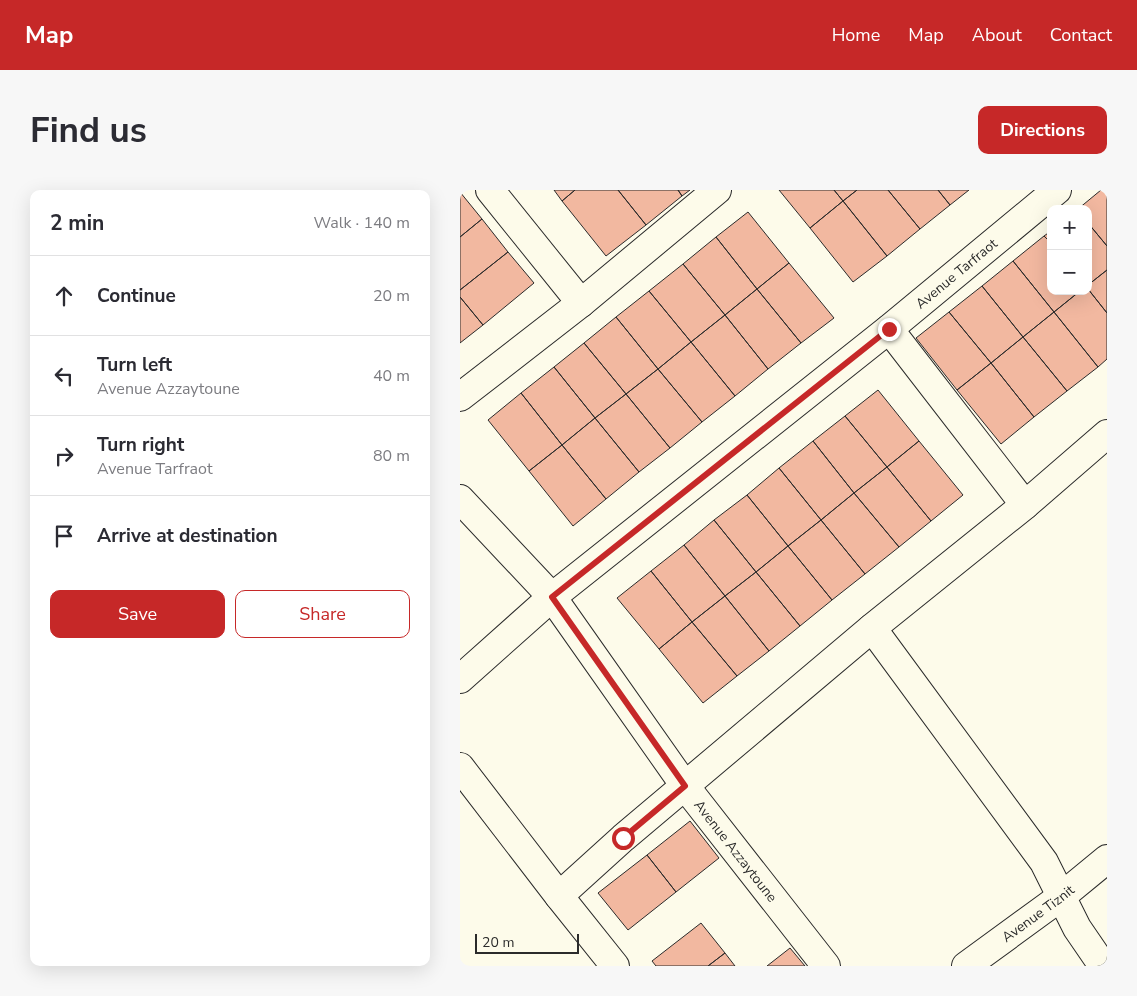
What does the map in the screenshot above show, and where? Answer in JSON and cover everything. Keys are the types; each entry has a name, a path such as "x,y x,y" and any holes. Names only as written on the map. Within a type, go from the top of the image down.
{"street":[{"path":"490,190 581,303"},
{"path":"460,397 581,303 717,190"},
{"name":"Avenue Tarfraot","path":"460,679 552,597 889,329 1057,190"},
{"path":"889,329 1025,505"},
{"path":"559,896 623,838 872,628 1025,505 1107,434"},
{"name":"Avenue Azzaytoune","path":"460,499 552,597 685,786 826,966"},
{"path":"872,628 1044,862 1077,928 1103,966"},
{"path":"460,767 615,966"},
{"name":"Avenue Tiznit","path":"966,966 1062,896 1107,859"}],"building":[{"path":"554,190 575,190 562,201"},
{"path":"575,190 618,190 646,225 606,256 562,201"},
{"path":"618,190 678,190 682,196 646,225"},
{"path":"678,190 690,190 682,196"},
{"path":"779,190 834,190 843,201 810,228"},
{"path":"834,190 857,190 843,201"},
{"path":"857,190 888,190 920,229 887,256 843,201"},
{"path":"888,190 938,190 950,205 920,229"},
{"path":"938,190 969,190 950,205"},
{"path":"1101,190 1107,190 1107,246 1092,228 1092,205 1083,205"},
{"path":"460,192 482,219 460,237"},
{"path":"843,201 887,256 853,282 810,228"},
{"path":"748,212 789,263 757,289 716,237"},
{"path":"482,219 508,252 460,290 460,237"},
{"path":"1092,228 1107,246 1107,270 1092,282"},
{"path":"1044,236 1047,239 1047,295 1075,295 1054,312 1013,261"},
{"path":"716,237 757,289 725,315 683,264"},
{"path":"508,252 534,283 483,325 460,297 460,290"},
{"path":"1013,261 1054,312 1023,337 982,286"},
{"path":"789,263 834,318 801,343 757,289"},
{"path":"683,264 725,315 691,342 649,291"},
{"path":"1107,270 1107,313 1092,294 1092,282"},
{"path":"982,286 1023,337 991,363 949,312"},
{"path":"757,289 801,343 768,369 725,315"},
{"path":"649,291 691,342 658,369 616,317"},
{"path":"1092,294 1107,313 1107,359 1098,367 1054,312 1075,295"},
{"path":"460,297 483,325 460,343"},
{"path":"949,312 991,363 957,390 916,338"},
{"path":"1054,312 1098,367 1067,391 1023,337"},
{"path":"725,315 768,369 735,396 691,342"},
{"path":"616,317 658,369 626,394 584,343"},
{"path":"1023,337 1067,391 1034,417 991,363"},
{"path":"691,342 735,396 702,422 658,369"},
{"path":"584,343 626,394 595,418 554,367"},
{"path":"991,363 1034,417 1001,444 957,390"},
{"path":"554,367 595,418 562,445 521,393"},
{"path":"658,369 702,422 670,448 626,394"},
{"path":"878,390 919,441 887,467 845,416"},
{"path":"521,393 562,445 529,471 488,420"},
{"path":"626,394 670,448 639,472 595,418"},
{"path":"845,416 887,467 854,493 813,441"},
{"path":"595,418 639,472 606,499 562,445"},
{"path":"813,441 854,493 821,520 779,468"},
{"path":"919,441 963,495 931,521 887,467"},
{"path":"562,445 606,499 573,526 529,471"},
{"path":"887,467 931,521 899,547 854,493"},
{"path":"779,468 821,520 788,546 747,495"},
{"path":"854,493 899,547 865,574 821,520"},
{"path":"747,495 788,546 756,572 714,520"},
{"path":"714,520 756,572 725,596 684,545"},
{"path":"821,520 865,574 832,600 788,546"},
{"path":"684,545 725,596 692,622 651,571"},
{"path":"788,546 832,600 800,626 756,572"},
{"path":"651,571 692,622 659,649 617,598"},
{"path":"756,572 800,626 769,651 725,596"},
{"path":"725,596 769,651 737,676 692,622"},
{"path":"692,622 737,676 703,703 659,649"},
{"path":"690,821 719,858 676,892 647,855"},
{"path":"647,855 676,892 628,930 598,893"},
{"path":"701,923 725,953 708,966 656,966 652,961"},
{"path":"790,948 805,966 767,966"},
{"path":"725,953 735,966 708,966"}],"route":[{"path":"623,838 685,786 552,597 889,329"}]}
